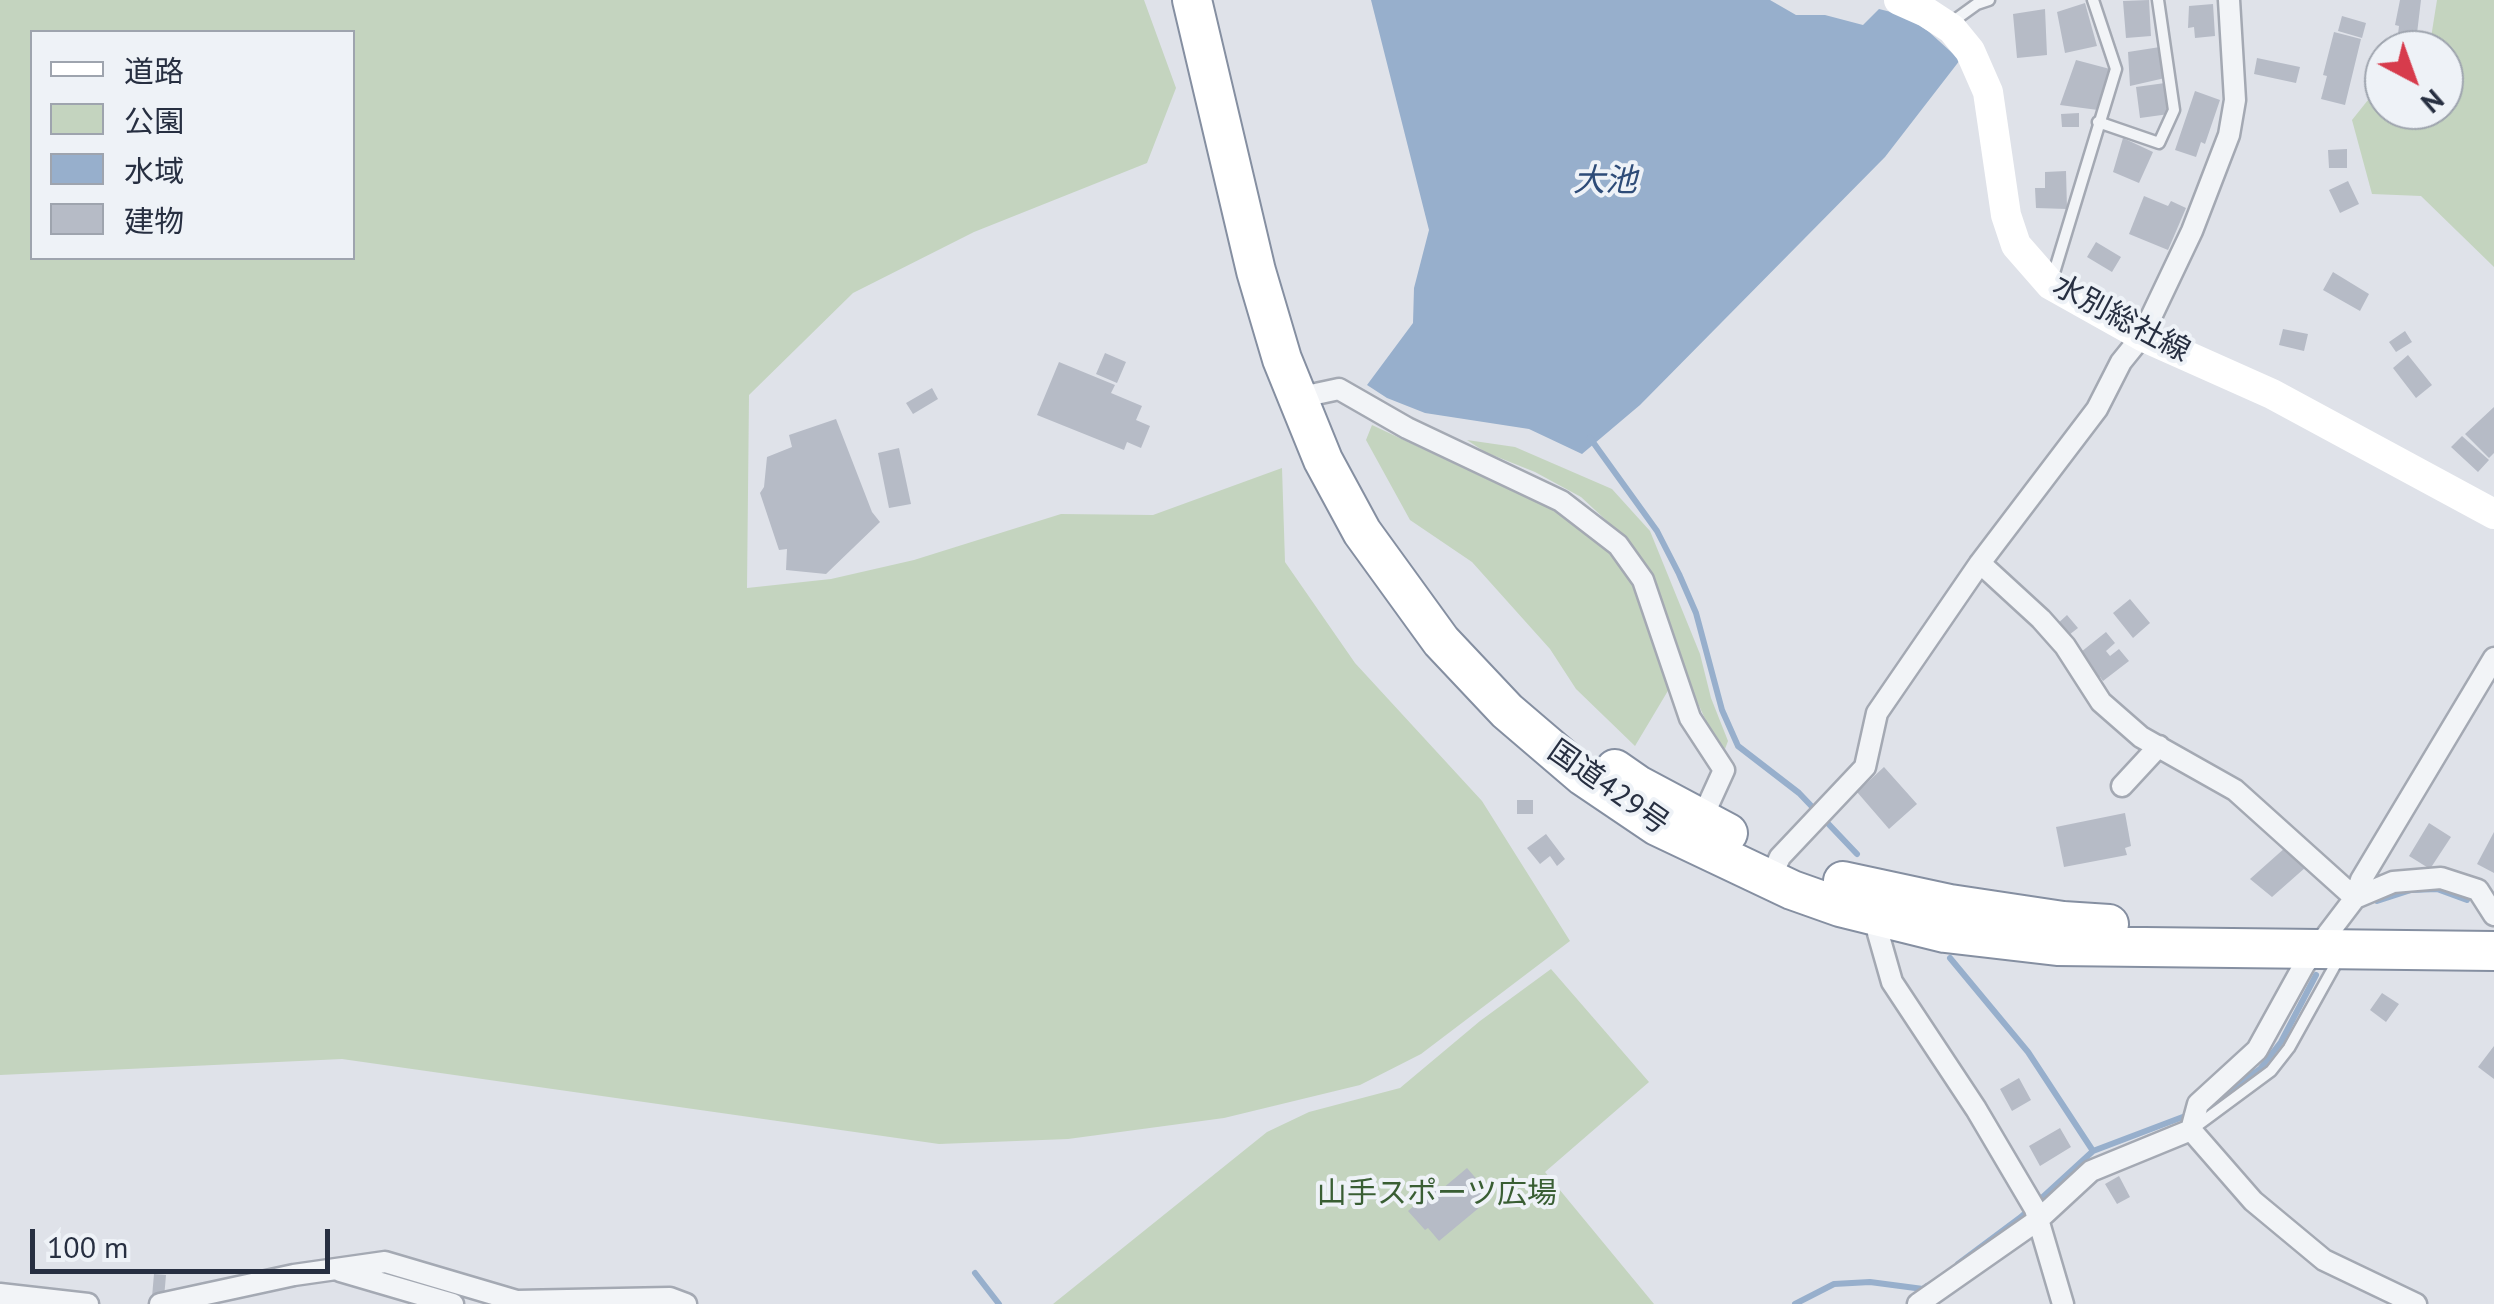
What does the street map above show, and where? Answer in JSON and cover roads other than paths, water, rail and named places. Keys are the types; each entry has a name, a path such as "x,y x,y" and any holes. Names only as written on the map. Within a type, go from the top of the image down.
{"highway":[{"name":"国道429号","path":"1192,0 1256,272 1308,395"},
{"name":"国道429号","path":"1215,0 1323,460 1362,532 1412,606 1507,711 1583,776 1657,826 1696,831 1775,868 1808,896 1881,905 1946,933 2057,946 2337,931 2494,929"},
{"name":"国道429号","path":"2337,931 2494,952"}],"main road":[{"name":"水別総社線","path":"1899,0 1948,26 1970,51 1982,74 2006,215 2016,245 2050,285 2142,336 2272,394 2494,514"}],"street":[{"path":"1775,868 1828,803 1865,767 1876,713 1980,563 2097,409 2121,362 2142,336 2192,231 2229,135 2235,100 2228,0"},
{"path":"1308,395 1339,389 1407,428 1561,501 1618,544 1643,580 1690,718 1724,770 1696,831"},
{"path":"1980,563 2053,632 2101,702 2141,737 2235,790 2337,931"},
{"path":"1918,1304 2034,1208 2091,1170 2194,1118 2257,1050 2337,931 2361,880 2494,658"},
{"path":"2122,786 2159,746"},
{"path":"2337,931 2394,882 2442,878 2478,890 2494,915"},
{"path":"1881,905 1881,947 1892,982 1976,1109 2034,1208 2063,1304"},
{"path":"2194,1118 2253,1201 2324,1260 2416,1304"},
{"path":"160,1304 385,1262 517,1302 670,1298 686,1304"},
{"path":"336,1270 453,1304"},
{"path":"0,1294 88,1304"}],"lane":[{"path":"1948,26 1976,4 1989,0"},
{"path":"2050,285 2116,70 2093,0"},
{"path":"2098,122 2159,143 2174,110 2158,0"},
{"path":"2194,1118 2271,1071 2289,1048 2334,966 2337,931"}],"water":[{"name":"大池","path":"1371,0 1770,0 1796,15 1825,15 1863,25 1879,9 1903,15 1960,60 1885,157 1640,405 1582,454 1529,429 1425,413 1387,398 1367,385 1413,323 1414,288 1429,230"}],"waterway":[{"path":"1590,438 1657,531 1679,574 1696,613 1722,710 1738,746 1799,793 1857,854"},
{"path":"2377,901 2411,890 2437,889 2467,900"},
{"path":"1950,958 2028,1052 2093,1151 2188,1115"},
{"path":"2209,1105 2260,1069 2281,1042 2316,975"},
{"path":"1958,1264 2021,1217 2093,1151"},
{"path":"975,1273 999,1304"},
{"path":"1795,1304 1834,1284 1870,1282 1923,1289 1927,1286"}],"park label":[{"name":"山手スポーツ広場","path":"1437,1194"}]}
